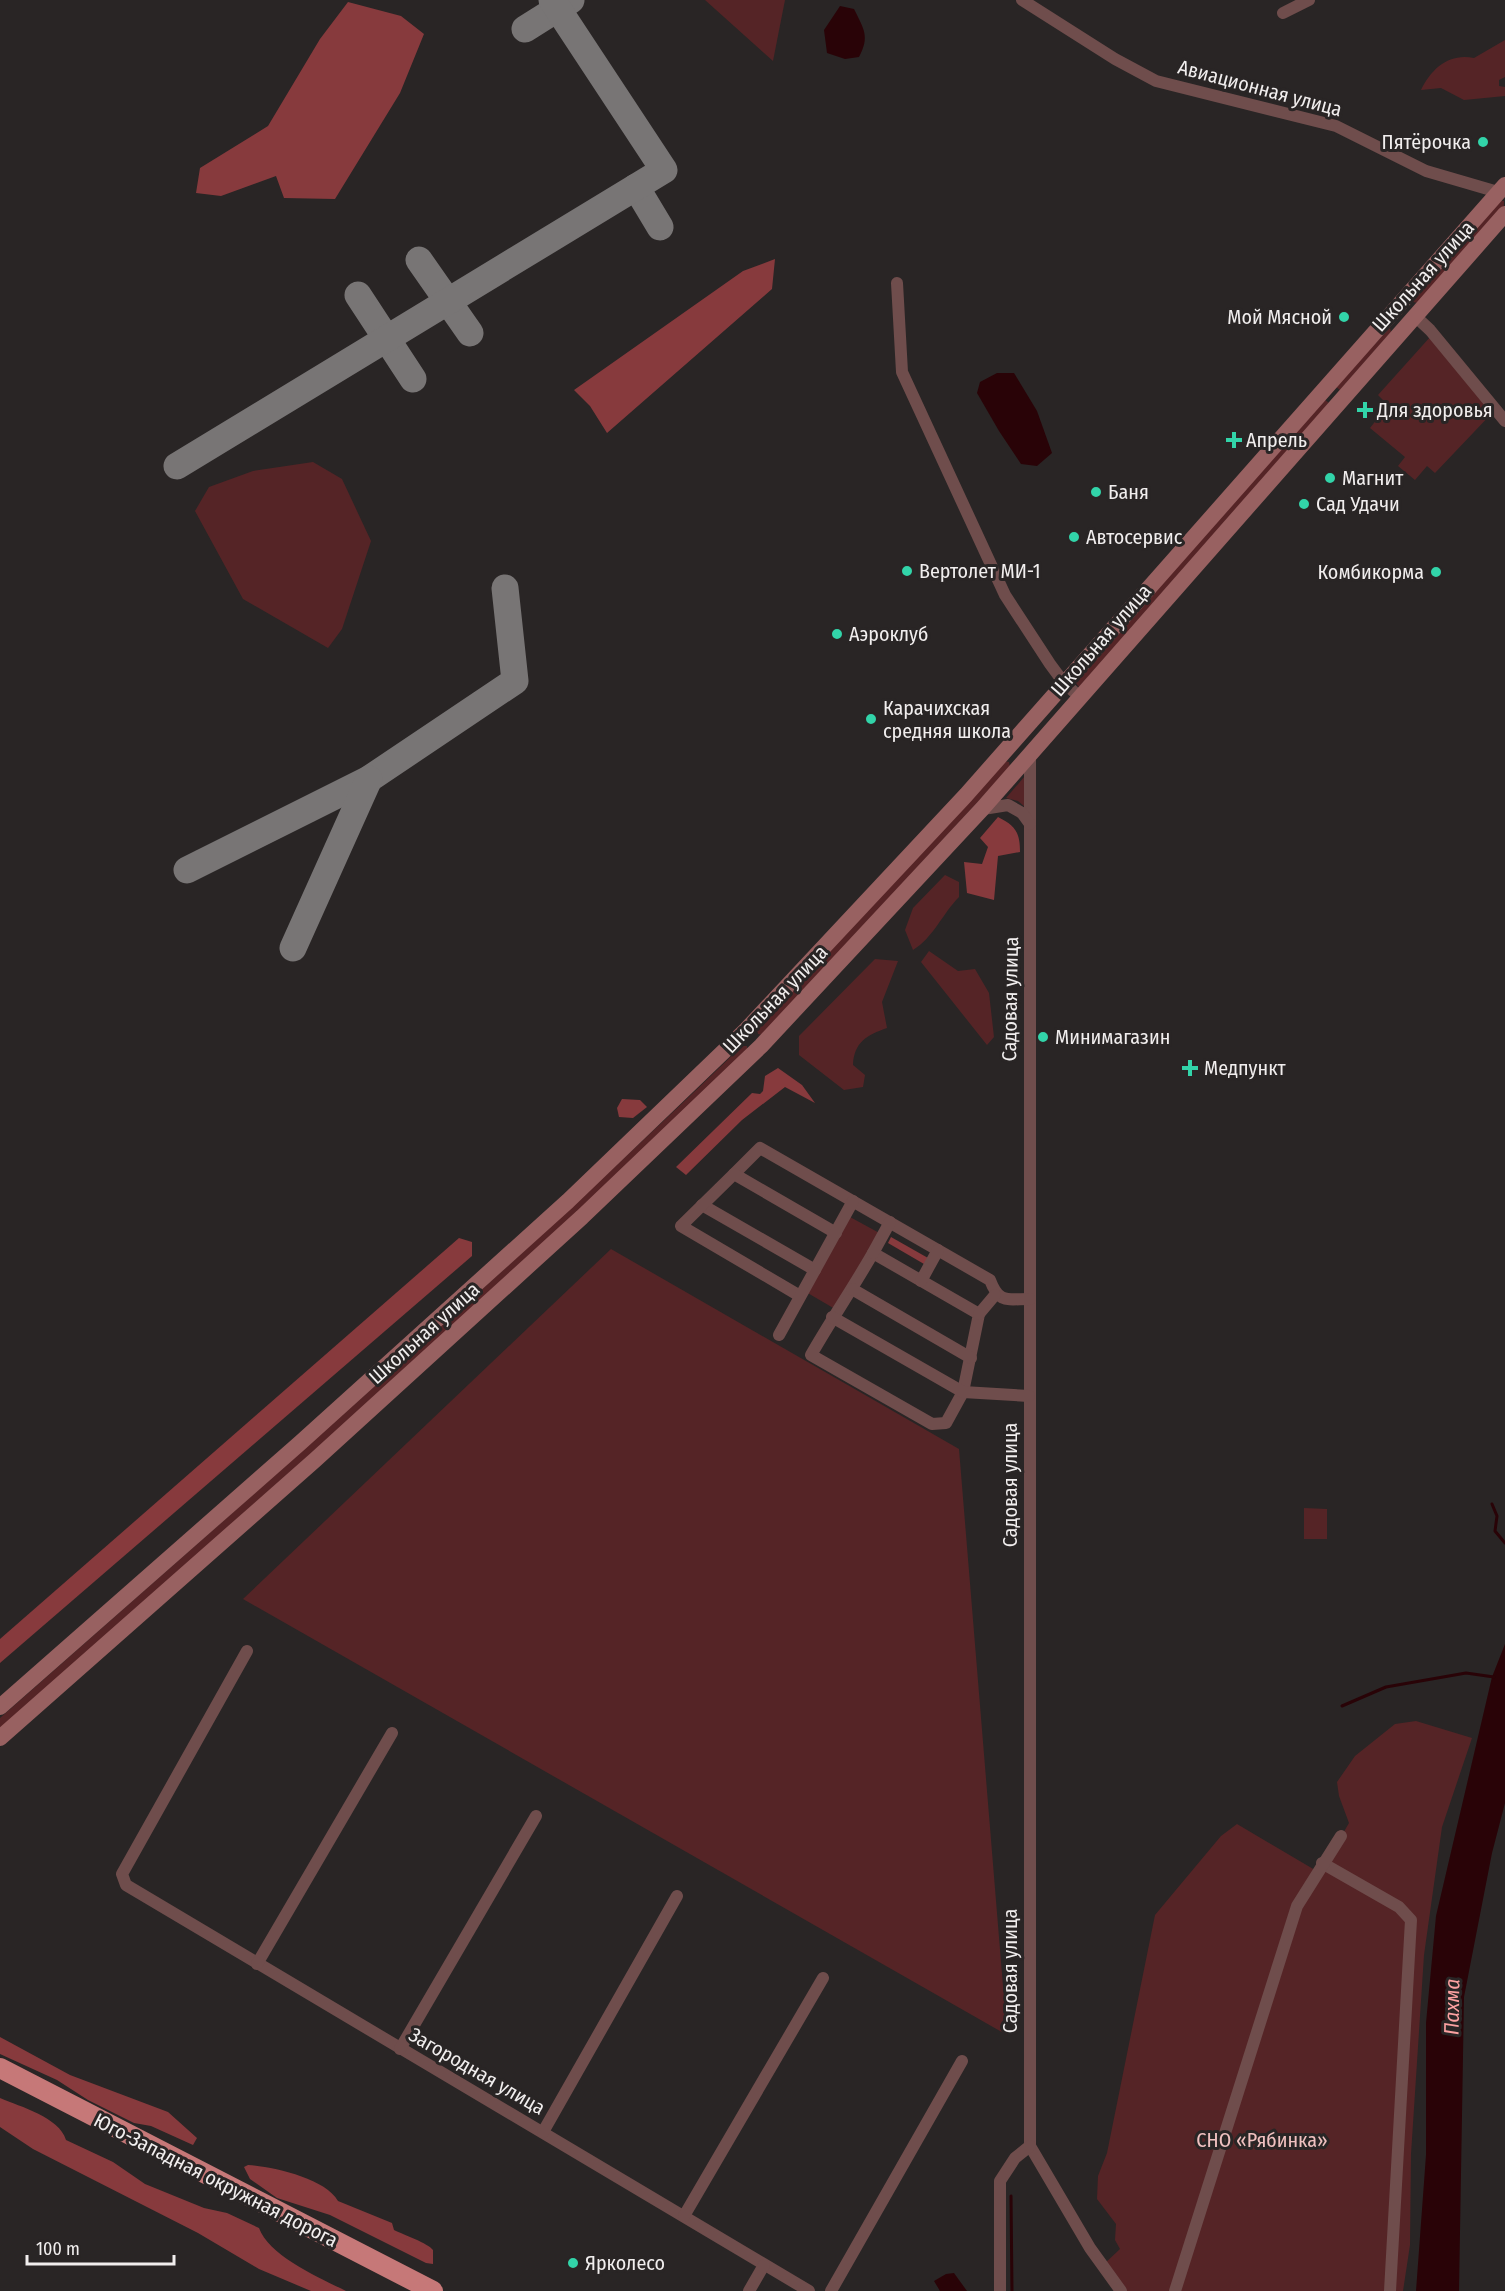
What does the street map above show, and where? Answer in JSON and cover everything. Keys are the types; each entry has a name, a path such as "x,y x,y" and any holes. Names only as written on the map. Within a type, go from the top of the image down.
{"highway":[{"name":"Юго-Западная окружная дорога","path":"0,2068 433,2291"},
{"name":"Юго-Западная окружная дорога","path":"0,2080 411,2291"}],"main road":[{"name":"Школьная улица","path":"0,1707 413,1341 630,1144 746,1030 865,906 1400,303 1503,192"},
{"name":"Школьная улица","path":"0,1738 333,1445 582,1217 761,1046 981,809 1505,214"},
{"path":"1400,303 1415,316"},
{"path":"1014,740 1030,754"},
{"path":"746,1030 761,1046"}],"street":[{"name":"Авиационная улица","path":"1022,0 1115,59 1156,81 1336,126 1426,171 1503,192"},
{"path":"1283,13 1310,0"},
{"name":"Школьная улица","path":"897,283 902,372 1005,594 1050,664 1064,683 1080,697"},
{"path":"1415,316 1430,330 1505,421"},
{"name":"Садовая улица","path":"1030,754 1030,2146"},
{"path":"981,809 1008,805 1022,813 1030,824"},
{"path":"800,1296 681,1226 760,1148 990,1280 995,1295 1002,1299 1030,1299"},
{"path":"734,1174 836,1233"},
{"path":"779,1335 853,1201"},
{"path":"702,1205 814,1270"},
{"path":"890,1222 845,1303 832,1317 811,1355 932,1424 946,1423 963,1392 979,1314 995,1295"},
{"path":"921,1281 938,1250"},
{"path":"873,1253 979,1314"},
{"path":"852,1289 971,1358"},
{"path":"832,1317 963,1392 1029,1396"},
{"name":"Загородная улица","path":"247,1651 122,1874 126,1884 399,2049 809,2291"},
{"path":"257,1964 392,1733"},
{"path":"399,2049 536,1816"},
{"path":"1175,2291 1297,1906 1341,1836"},
{"path":"1322,1863 1399,1907 1411,1920 1390,2291"},
{"path":"543,2132 677,1896"},
{"path":"684,2216 822,1978"},
{"path":"831,2291 962,2061"},
{"path":"1000,2291 1000,2181 1015,2158 1030,2146 1090,2248 1121,2291"},
{"path":"749,2291 764,2265"}],"green space":[{"path":"705,0 785,0 773,61"},
{"path":"1505,40 1505,77 1499,80 1499,86 1505,87 1505,96 1464,100 1441,88 1421,90 1430,75 1442,64 1457,58 1474,58"},
{"path":"1498,200 1504,201 1504,206 1418,303 1413,302"},
{"path":"1390,328 1391,332 1340,390 1335,386"},
{"path":"1431,336 1493,412 1435,473 1427,466 1415,480 1398,466 1405,457 1370,428 1388,405 1378,395"},
{"path":"1324,399 1329,403 1079,687 1075,682"},
{"path":"313,462 342,479 371,541 342,629 328,648 243,599 195,511 209,487 253,471"},
{"path":"1005,761 1009,762 1010,767 762,1035 758,1034 757,1029"},
{"path":"1025,776 1025,807 1018,801 1006,798"},
{"path":"945,875 959,882 959,897 926,939 913,950 905,930 913,908"},
{"path":"929,951 958,971 975,969 989,993 994,1037 987,1045 921,962"},
{"path":"875,959 898,961 882,1002 887,1028 863,1040 856,1050 853,1065 865,1075 863,1087 844,1090 799,1055 799,1036"},
{"path":"742,1046 747,1046 747,1051 471,1310 0,1729 0,1718 468,1302"},
{"path":"850,1217 883,1235 835,1309 806,1292"},
{"path":"611,1249 959,1449 1007,2035 243,1599"},
{"path":"1304,1508 1327,1509 1327,1539 1304,1539"},
{"name":"СНО «Рябинка»","path":"1416,1721 1472,1738 1442,1827 1424,1955 1411,2154 1410,2245 1403,2291 1127,2291 1103,2265 1120,2249 1115,2240 1116,2224 1097,2199 1098,2176 1107,2153 1155,1915 1221,1836 1237,1824 1320,1873 1349,1823 1339,1796 1337,1782 1355,1756 1395,1724"}],"shaded area":[{"path":"348,2 401,16 424,34 400,93 335,199 284,198 276,176 221,196 196,193 200,168 268,126 320,39"},
{"path":"775,259 772,289 607,433 590,406 574,390 743,271"},
{"path":"998,817 1016,831 1020,852 998,856 994,900 967,893 964,862 982,864 988,847 980,838"},
{"path":"778,1068 802,1085 815,1103 785,1087 742,1120 686,1175 676,1167 752,1093 760,1094 763,1091 765,1076"},
{"path":"622,1099 640,1100 647,1107 633,1118 619,1117 617,1108"},
{"path":"891,1237 928,1258 924,1264 888,1243"},
{"path":"459,1238 472,1242 472,1256 0,1663 0,1639"},
{"path":"0,2037 70,2075 168,2112 197,2138 193,2145 151,2126 134,2123 88,2100 57,2080 0,2054"},
{"path":"0,2098 48,2119 62,2132 66,2140 113,2162 145,2184 204,2208 227,2213 259,2228 273,2248 284,2257 346,2291 311,2291 259,2269 198,2233 33,2149 0,2127"},
{"path":"248,2165 298,2175 322,2186 338,2201 392,2223 394,2230 433,2250 433,2264 426,2263 330,2215 277,2198 250,2179 244,2167"}],"water":[{"path":"840,6 854,9 863,28 865,38 859,57 845,59 827,53 824,30"},
{"path":"997,373 1014,373 1037,411 1052,453 1037,466 1021,464 977,393 980,382"},
{"name":"Пахма","path":"1505,1644 1505,1803 1492,1853 1464,1997 1459,2291 1416,2291 1426,2155 1426,2023 1436,1916 1492,1677"},
{"path":"954,2273 967,2291 940,2291 934,2281 946,2274"}],"waterway":[{"path":"1492,1504 1497,1516 1495,1531 1505,1543"},
{"path":"1342,1706 1386,1687 1466,1673 1494,1677"},
{"path":"1011,2196 1012,2291"}],"taxiway":[{"path":"177,466 664,170 552,0"},
{"path":"525,29 571,0"},
{"path":"636,187 660,227"},
{"path":"419,260 470,333"},
{"path":"358,295 413,379"},
{"path":"187,870 369,779 515,681 505,588"},
{"path":"293,948 369,779"}],"place":[{"name":"Пятёрочка","path":"1483,142"},
{"name":"Мой Мясной","path":"1344,317"},
{"name":"Для здоровья","path":"1365,410"},
{"name":"Апрель","path":"1234,440"},
{"name":"Магнит","path":"1330,478"},
{"name":"Баня","path":"1096,492"},
{"name":"Сад Удачи","path":"1304,504"},
{"name":"Автосервис","path":"1074,537"},
{"name":"Вертолет МИ-1","path":"907,571"},
{"name":"Комбикорма","path":"1436,572"},
{"name":"Аэроклуб","path":"837,634"},
{"name":"Карачихская средняя школа","path":"871,719"},
{"name":"Минимагазин","path":"1043,1037"},
{"name":"Медпункт","path":"1190,1068"},
{"name":"Ярколесо","path":"573,2263"}]}
